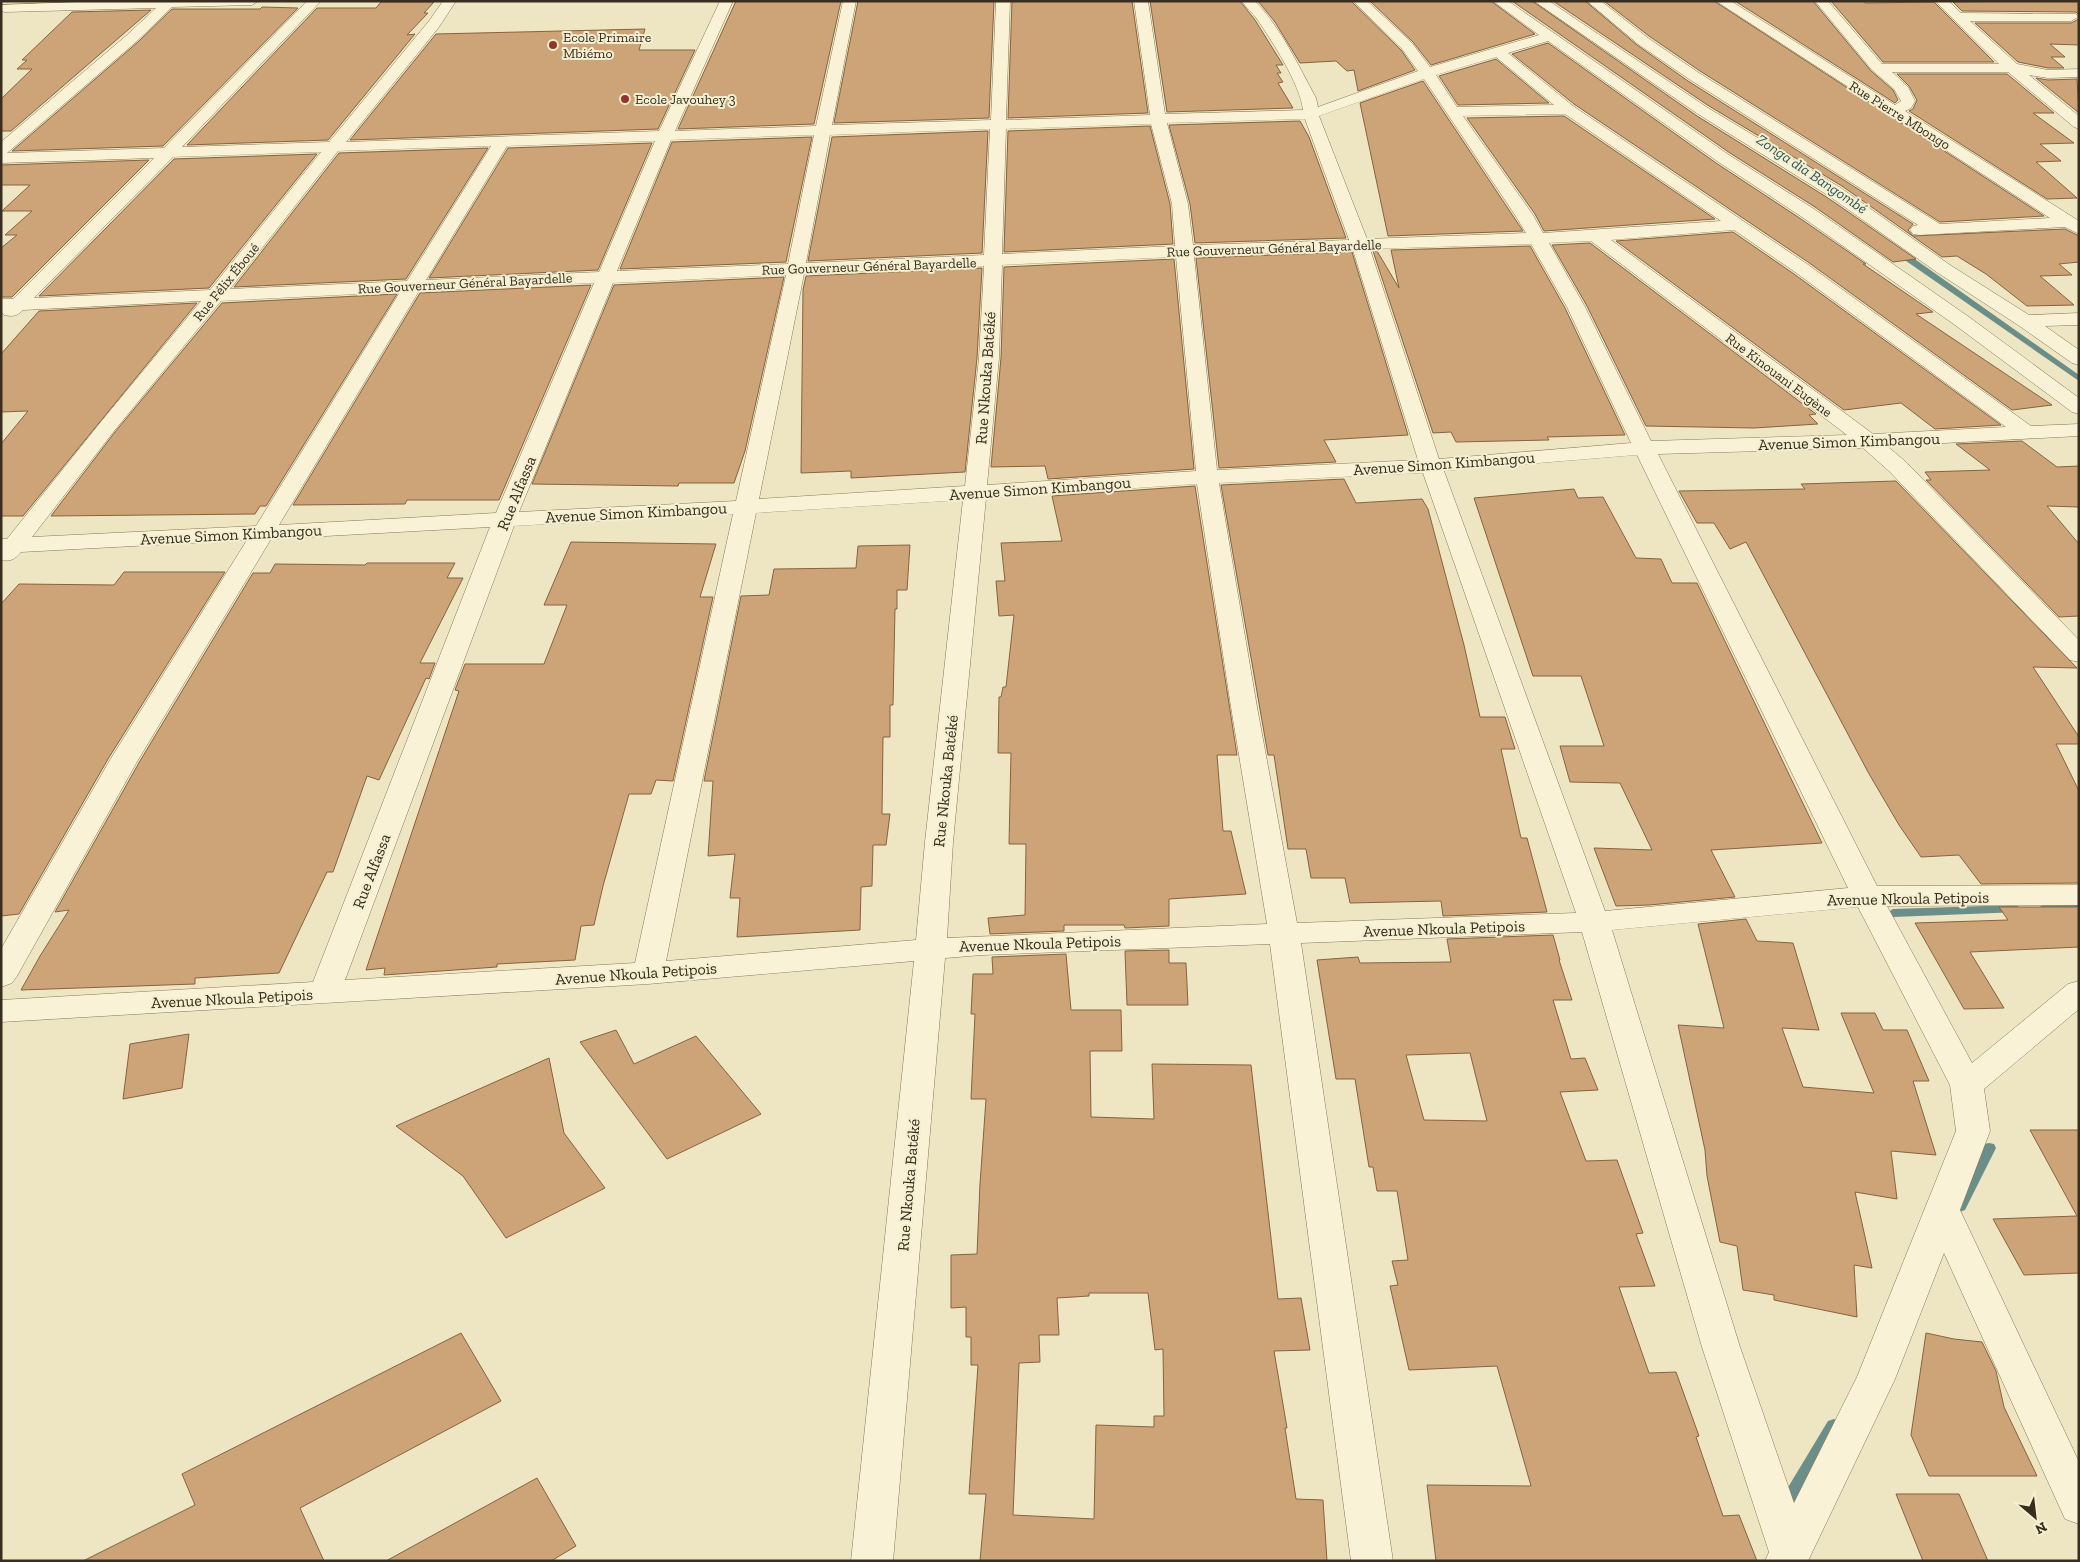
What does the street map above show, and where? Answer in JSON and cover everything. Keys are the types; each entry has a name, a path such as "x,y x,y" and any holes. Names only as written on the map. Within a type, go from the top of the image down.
{"street":[{"path":"3,8 37,1"},
{"path":"3,8 252,1"},
{"path":"1,321 9,305 168,153 315,1"},
{"name":"Rue Félix Éboué","path":"5,551 216,295 434,24 450,1"},
{"name":"Rue Alfassa","path":"324,993 505,519 665,136 727,1"},
{"path":"648,973 850,1"},
{"name":"Rue Nkouka Batéké","path":"872,1561 931,948 939,842 989,358 991,260 1003,1"},
{"path":"1141,1 1158,120 1180,204 1207,477 1244,707 1284,934 1372,1561"},
{"path":"1248,1 1261,15 1281,46 1309,98 1311,114 1360,245 1416,424 1594,922 1722,1347 1788,1556"},
{"path":"1359,1 1407,46 1538,238 1576,307 1867,896 1967,1085 1973,1131 1876,1379 1788,1556"},
{"path":"1499,1 1954,315 2079,408"},
{"path":"1540,1 1703,111 1835,192 1889,231 2079,359"},
{"path":"1593,1 1643,41 1694,76 1936,229"},
{"name":"Rue Pierre Mbongo","path":"1722,1 2073,225"},
{"path":"1821,1 1878,68 1899,86 1906,95 1908,101 1906,105 1894,111"},
{"path":"1941,1 2012,68 2079,124"},
{"path":"2053,1 2075,20"},
{"path":"1,150 132,38 170,2"},
{"path":"1959,17 2075,20"},
{"path":"1,158 1311,114 1427,73 1551,36"},
{"path":"1497,51 1568,109 1801,268 2027,433"},
{"path":"1878,68 2012,68 2048,74 2079,73"},
{"path":"1452,112 1568,109"},
{"path":"1,976 124,760 502,141"},
{"name":"Rue Gouverneur Général Bayardelle","path":"9,305 1185,250 1595,236 1738,225"},
{"path":"1889,231 2073,225"},
{"name":"Rue Kinouani Eugène","path":"1595,236 1868,441 1898,467 2079,656"},
{"path":"2025,321 2079,319"},
{"name":"Avenue Simon Kimbangou","path":"5,551 263,532 746,506 1207,477 1432,466 1644,448 1868,441 2079,430"},
{"path":"2056,431 2079,451"},
{"name":"Avenue Nkoula Petipois","path":"1,1012 648,973 982,945 1594,922 1867,896 2077,899"},
{"path":"1967,1085 2079,992"},
{"path":"1942,1210 2079,1506"}],"building":[{"path":"736,1 841,1 814,124 678,129"},
{"path":"858,1 994,1 989,118 834,123"},
{"path":"1012,1 1132,1 1148,113 1008,118"},
{"path":"1150,1 1240,1 1255,20 1283,65 1276,65 1281,73 1277,73 1283,82 1278,83 1293,108 1167,112"},
{"path":"1258,1 1351,1 1401,50 1415,70 1358,91 1354,70 1347,71 1336,61 1300,63 1275,22"},
{"path":"1370,1 1491,1 1535,34 1431,65 1413,42"},
{"path":"1512,1 1532,1 1697,116 1828,198 1916,259 1893,262 1815,207 1730,153"},
{"path":"1553,1 1585,1 1637,45 1688,81 1913,224 1908,230 1913,236 2065,229 2079,236 2079,262 2059,264 2072,275 2040,276 2074,305 2027,306 1986,274 1957,256 1942,257 1842,186 1709,106"},
{"path":"1604,1 1714,1 2044,216 1940,222 1700,71 1649,36"},
{"path":"1735,1 1813,1 1871,71 1893,90 1898,100 1895,103"},
{"path":"1831,1 1863,1 1865,3 1934,2 1994,62 1883,62"},
{"path":"2079,1 2079,15 2076,12 1962,11 1953,2"},
{"path":"381,2 434,2 424,13 428,13 407,35 415,34 328,140 187,145 317,8 376,8"},
{"path":"262,7 298,8 163,146 12,151 138,42 172,9 260,9"},
{"path":"151,10 11,131 1,131 1,99 32,69 17,69 27,60 22,60 72,12"},
{"path":"2079,19 2079,45 2050,44 2065,57 2051,57 2064,68 2048,68 2018,62 1975,23 2071,23"},
{"path":"645,29 639,50 695,50 658,129 350,140 436,34"},
{"path":"1548,43 1716,163 1801,219 1933,312 1916,314 2052,405 2012,410 1808,262 1574,104 1512,54"},
{"path":"1496,59 1549,103 1458,105 1439,76"},
{"path":"1897,74 2007,74 2054,113 2033,113 2074,143 2040,144 2061,161 2036,162 2077,198 2047,199 1909,111 1913,109 1917,100 1909,86"},
{"path":"2036,78 2048,80 2077,79 2079,113"},
{"path":"1423,81 1523,231 1388,236 1360,103"},
{"path":"1564,116 1715,219 1544,231 1535,214 1467,118"},
{"path":"1300,121 1309,137 1346,238 1195,243 1190,204 1169,125"},
{"path":"1150,126 1170,204 1173,244 1004,252 1008,131"},
{"path":"988,131 982,253 808,261 832,137"},
{"path":"812,137 786,262 620,269 672,142"},
{"path":"652,143 598,270 429,278 508,148"},
{"path":"488,148 406,279 234,287 339,153"},
{"path":"317,154 209,288 39,296 174,159"},
{"path":"149,160 12,297 1,297 1,248 17,235 5,235 32,211 2,211 30,185 1,185 1,165"},
{"path":"1733,232 1794,274 2001,425 1935,429 1901,403 1844,410 1616,241"},
{"path":"1590,243 1816,414 1809,415 1818,424 1754,428 1646,426 1587,306 1552,245"},
{"path":"1530,246 1565,308 1625,435 1547,437 1549,440 1456,442 1451,432 1433,433 1373,251 1377,251 1399,288 1391,250"},
{"path":"1352,252 1408,435 1324,440 1336,462 1219,468 1196,258"},
{"path":"1174,259 1194,469 1048,479 1045,466 991,467 1001,358 1004,267"},
{"path":"982,268 977,358 965,472 851,478 851,471 801,473 803,290 806,276"},
{"path":"784,277 745,451 734,483 679,483 678,486 532,484 614,285"},
{"path":"591,285 499,500 407,500 405,504 293,505 420,293"},
{"path":"397,294 266,506 260,506 255,514 51,516 115,432 222,303"},
{"path":"197,303 23,516 1,516 1,444 28,411 1,412 1,354 39,311"},
{"path":"2022,441 2057,467 2079,466 2079,507 2047,506 2079,544 2079,616 2059,617 1926,480 1931,480 1925,472 1990,470 1956,444"},
{"path":"1344,479 1356,503 1422,499 1428,509 1464,645 1480,717 1505,717 1515,749 1501,749 1521,838 1527,838 1547,912 1443,916 1441,901 1350,903 1345,878 1311,878 1306,849 1288,849 1274,755 1268,755 1221,485"},
{"path":"1896,481 2077,668 2033,667 2079,737 2079,744 2056,744 2079,791 2079,883 1981,884 1959,855 1921,857 1899,825 1868,772 1746,542 1730,549 1714,523 1697,523 1679,491 1805,489 1801,484"},
{"path":"1195,486 1237,755 1217,755 1223,831 1231,831 1246,894 1169,899 1169,926 1125,928 1124,925 1064,925 1064,931 990,934 988,918 1025,915 1026,844 1009,844 1011,753 998,753 999,697 1001,697 1003,687 1006,687 1014,615 999,616 996,581 1005,581 1001,543 1062,541 1052,496"},
{"path":"1574,489 1578,498 1603,497 1636,558 1661,559 1672,583 1697,583 1822,843 1711,850 1735,897 1616,906 1594,848 1652,850 1620,783 1570,782 1560,746 1604,746 1581,676 1533,676 1474,498"},
{"path":"571,542 716,544 700,597 713,597 673,781 656,780 651,794 629,794 594,925 581,926 575,960 497,964 497,967 384,975 385,968 366,970 459,691 455,690 465,664 544,664 567,605 544,605"},
{"path":"910,545 907,590 897,590 897,609 895,609 893,705 890,705 890,737 883,737 882,814 890,814 886,845 873,845 872,886 861,887 860,930 737,937 740,898 730,898 735,854 708,856 713,781 704,781 741,596 769,595 774,569 856,568 858,546"},
{"path":"367,563 455,563 447,578 463,578 420,663 435,663 429,679 426,678 379,780 367,776 333,872 327,872 279,973 195,978 195,984 21,990 69,910 55,912 140,761 253,573 270,573 275,564 365,565"},
{"path":"124,572 225,572 108,759 19,914 1,916 1,604 19,584 114,585"},
{"path":"1999,907 2079,907 2079,947 1970,952 2004,1008 1964,1009 1915,923 2008,920"},
{"path":"1746,919 1757,941 1793,943 1819,1030 1782,1028 1803,1087 1874,1093 1841,1013 1875,1013 1883,1030 1907,1030 1929,1081 1913,1081 1936,1155 1891,1151 1897,1199 1855,1192 1872,1268 1854,1265 1857,1317 1774,1300 1774,1295 1743,1290 1737,1246 1720,1242 1707,1176 1705,1150 1678,1025 1724,1028 1698,924"},
{"path":"1553,935 1572,1000 1553,1000 1571,1059 1585,1058 1598,1090 1560,1092 1586,1161 1617,1160 1643,1233 1636,1234 1655,1286 1619,1287 1649,1373 1676,1372 1699,1436 1696,1437 1723,1516 1739,1515 1757,1561 1436,1561 1427,1485 1531,1486 1497,1366 1409,1370 1390,1286 1398,1285 1392,1261 1408,1260 1397,1191 1377,1191 1373,1167 1369,1167 1355,1079 1336,1079 1317,960 1358,957 1360,963 1451,962 1447,939","holes":["1470,1053 1487,1121 1424,1120 1406,1055"]},
{"path":"1169,950 1169,963 1186,963 1188,1005 1127,1005 1125,951"},
{"path":"1066,954 1071,1010 1121,1010 1122,1051 1090,1051 1091,1117 1154,1119 1152,1064 1251,1065 1278,1299 1301,1298 1310,1350 1274,1351 1287,1428 1285,1428 1296,1499 1323,1500 1327,1561 980,1561 986,1494 969,1494 978,1365 971,1365 971,1337 966,1337 966,1307 951,1308 951,1255 977,1254 986,1099 971,1099 975,1014 971,1014 973,974 993,974 992,957","holes":["1089,1293 1148,1293 1155,1350 1163,1349 1164,1416 1154,1416 1154,1427 1096,1425 1094,1519 1013,1515 1019,1363 1040,1362 1039,1335 1059,1335 1057,1298 1089,1296"]},
{"path":"616,1030 634,1064 696,1036 761,1114 667,1159 580,1042"},
{"path":"189,1034 182,1088 123,1099 130,1044"},
{"path":"549,1058 564,1133 605,1188 506,1238 463,1176 396,1126"},
{"path":"2030,1130 2079,1130 2079,1273 2024,1275 1993,1219 2077,1216"},
{"path":"461,1333 501,1401 300,1508 324,1561 83,1561 195,1505 182,1474"},
{"path":"1926,1333 1982,1342 1996,1371 2004,1407 2037,1476 1929,1476 1911,1435"},
{"path":"537,1478 576,1546 551,1561 386,1561"},
{"path":"1896,1494 1959,1494 1988,1561 1923,1561"}],"waterway":[{"name":"Zonga dia Bangombé","path":"1899,252 2079,379"},
{"path":"2044,908 2079,905"},
{"path":"1893,913 2016,909"},
{"path":"1960,1206 1989,1148"},
{"path":"1790,1499 1834,1426"}],"place":[{"name":"Ecole Primaire Mbiémo","path":"553,45"},
{"name":"Ecole Javouhey 3","path":"625,99"}]}
